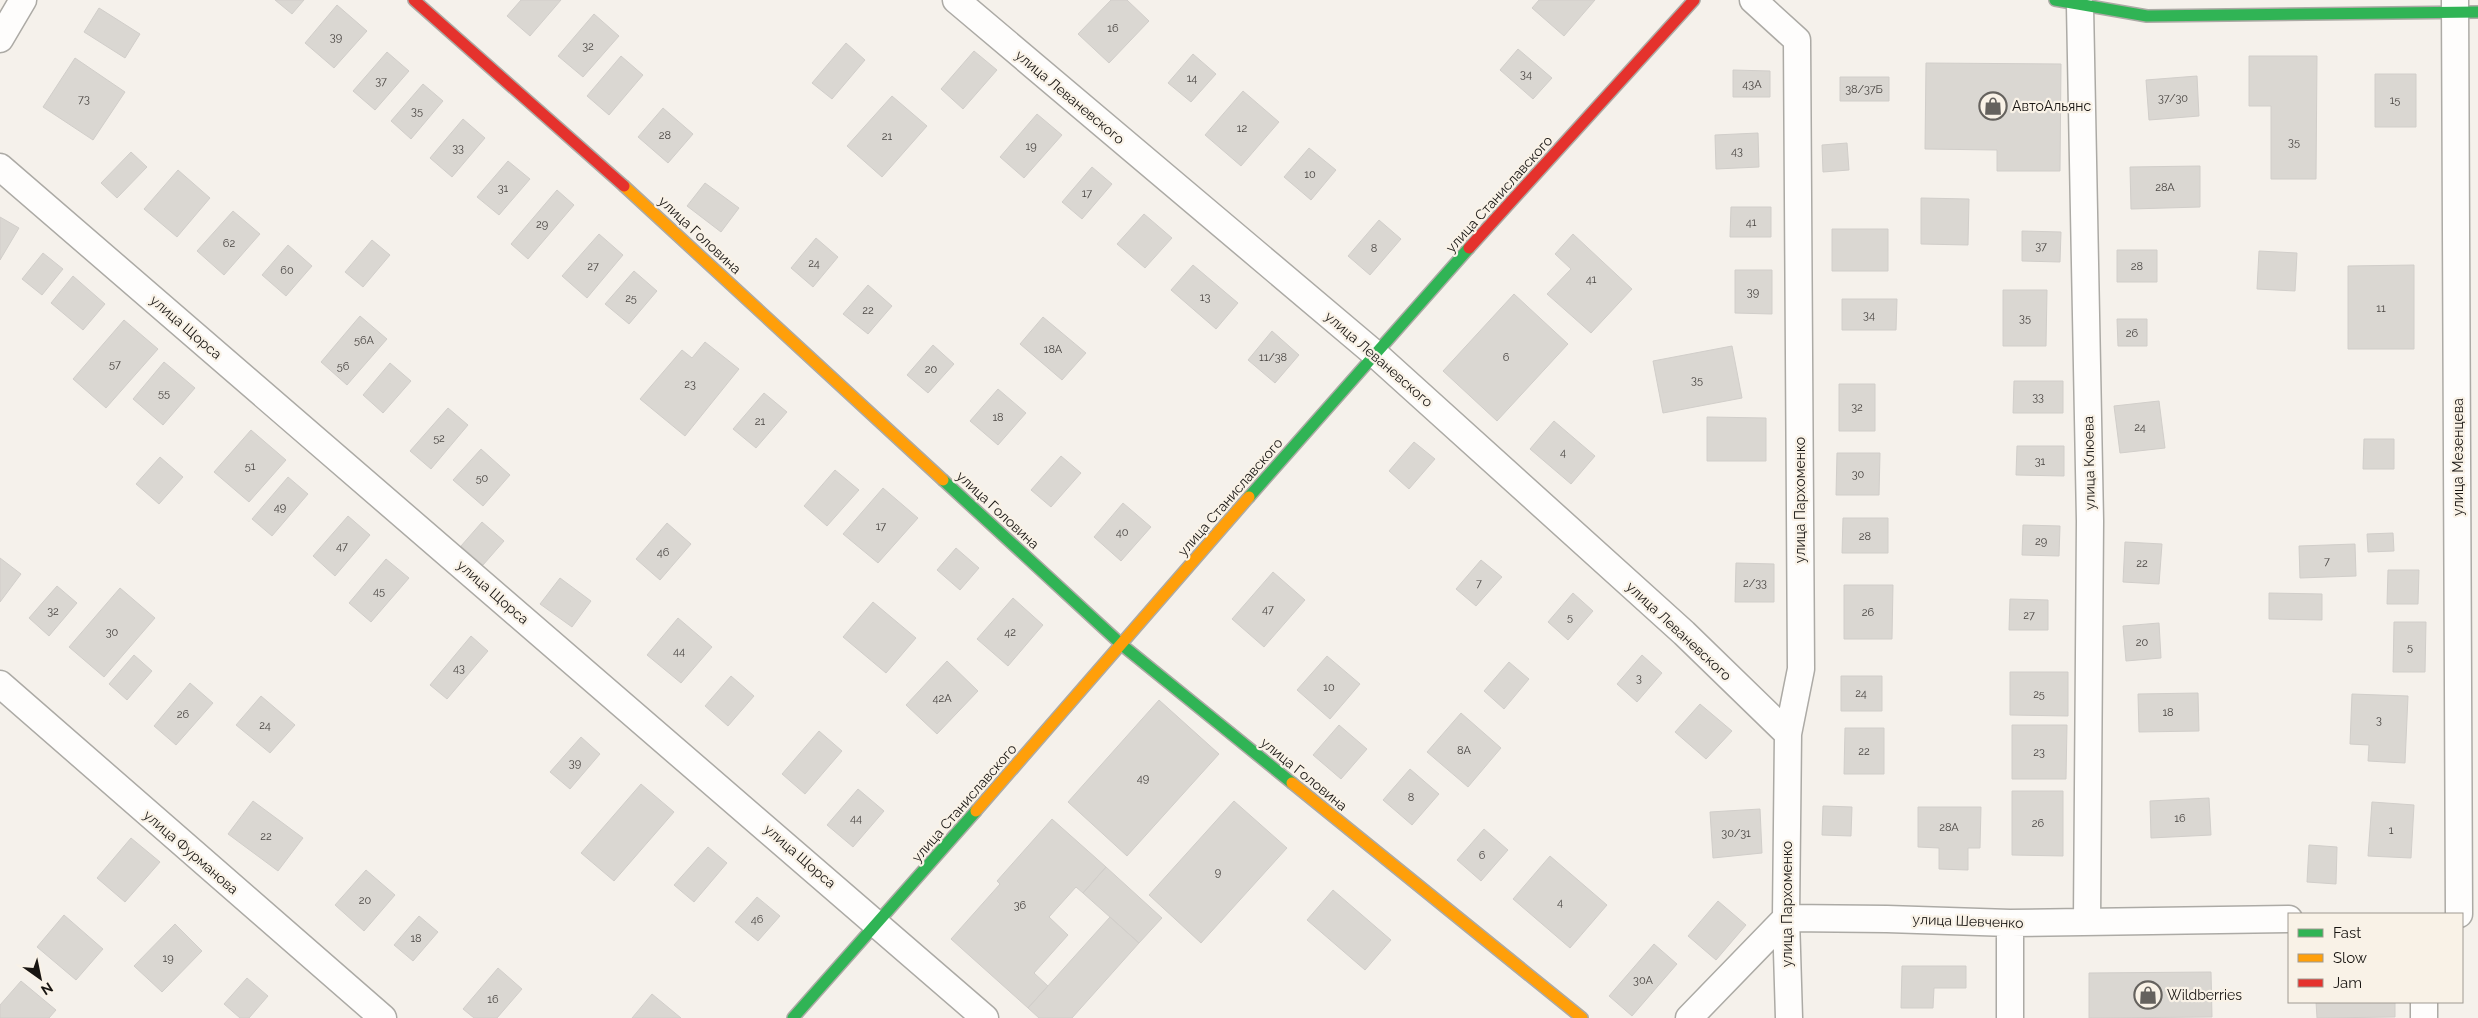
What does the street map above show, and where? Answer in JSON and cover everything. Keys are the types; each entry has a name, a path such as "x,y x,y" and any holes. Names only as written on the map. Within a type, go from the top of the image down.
{"street":[{"path":"0,39 23,0"},
{"name":"улица Головина","path":"414,0 635,196 1122,645 1582,1018"},
{"name":"улица Леваневского","path":"956,0 1374,353 1684,633 1788,734"},
{"name":"улица Станиславского","path":"793,1018 878,924 1122,645 1374,353 1694,0"},
{"name":"улица Пархоменко","path":"1754,0 1797,40 1801,669 1788,734 1786,918 1789,1018"},
{"path":"2055,0 2080,6 2147,8 2463,8"},
{"name":"улица Клюева","path":"2080,6 2090,522 2087,921"},
{"name":"улица Мезенцева","path":"2459,913 2463,8"},
{"name":"улица Щорса","path":"0,167 878,924 984,1018"},
{"name":"улица Фурманова","path":"0,684 383,1018"},
{"path":"1689,1018 1786,918"},
{"name":"улица Шевченко","path":"1786,918 1887,918 2010,923 2288,919"},
{"path":"2463,918 2478,918"},
{"path":"2010,923 2010,1018"},
{"path":"2424,1003 2424,1018"}],"building":[{"path":"275,0 304,0 292,14"},
{"path":"521,0 561,0 530,36 507,16"},
{"path":"1111,0 1127,0 1149,21 1109,63 1078,34"},
{"path":"1539,0 1595,0 1564,36 1532,8"},
{"path":"337,5 367,31 334,68 305,43"},
{"path":"99,8 140,34 125,58 84,32"},
{"path":"594,14 619,36 583,77 558,56"},
{"path":"846,43 865,60 832,99 812,83"},
{"path":"1518,49 1552,78 1533,99 1500,70"},
{"path":"974,51 997,70 963,109 941,89"},
{"path":"387,52 409,71 375,110 353,91"},
{"path":"1193,54 1216,74 1191,102 1168,83"},
{"path":"621,56 643,75 609,115 587,96"},
{"path":"2249,56 2317,56 2316,179 2271,179 2271,106 2249,106"},
{"path":"75,58 125,92 93,140 43,107"},
{"name":"АвтоАльянс","path":"1926,63 2061,64 2060,171 1997,171 1997,150 1925,149"},
{"path":"1733,70 1770,71 1770,97 1733,97"},
{"path":"2375,74 2416,74 2416,127 2375,127"},
{"path":"2197,76 2199,116 2149,120 2146,80"},
{"path":"1840,77 1889,77 1889,101 1840,101"},
{"path":"423,84 443,101 411,139 391,121"},
{"path":"1243,91 1279,122 1241,166 1205,135"},
{"path":"892,96 927,126 882,177 847,146"},
{"path":"663,108 693,134 668,163 638,137"},
{"path":"1037,114 1062,135 1024,178 1000,157"},
{"path":"463,119 485,138 452,177 430,158"},
{"path":"1758,133 1759,167 1716,169 1715,135"},
{"path":"1847,143 1849,170 1823,172 1822,145"},
{"path":"1309,148 1336,170 1311,200 1284,177"},
{"path":"131,152 147,167 117,198 101,183"},
{"path":"508,161 530,179 499,215 477,197"},
{"path":"2200,166 2200,207 2131,209 2130,167"},
{"path":"1092,167 1112,184 1082,219 1062,202"},
{"path":"178,170 210,198 177,237 144,209"},
{"path":"705,183 739,208 721,232 687,206"},
{"path":"557,190 574,205 528,259 511,244"},
{"path":"1921,198 1969,199 1968,245 1921,244"},
{"path":"1731,207 1771,207 1771,237 1730,237"},
{"path":"233,211 260,234 224,275 197,251"},
{"path":"1144,214 1172,238 1145,268 1117,244"},
{"path":"0,217 19,228 0,260"},
{"path":"1379,220 1401,239 1370,275 1348,256"},
{"path":"1832,229 1888,229 1888,271 1832,271"},
{"path":"2022,231 2061,232 2060,262 2022,261"},
{"path":"599,234 623,255 587,298 562,276"},
{"path":"1573,234 1632,289 1591,333 1547,294 1571,269 1555,254"},
{"path":"816,238 838,257 813,287 791,268"},
{"path":"372,240 390,255 363,287 345,272"},
{"path":"288,245 312,266 286,296 262,275"},
{"path":"2117,250 2157,250 2157,282 2117,282"},
{"path":"2259,251 2297,253 2295,291 2257,289"},
{"path":"43,253 63,269 42,295 22,279"},
{"path":"1193,265 1238,303 1216,329 1171,290"},
{"path":"2414,265 2414,349 2348,349 2348,266"},
{"path":"1735,270 1772,270 1772,314 1735,313"},
{"path":"634,271 657,291 629,324 605,304"},
{"path":"73,276 105,304 83,330 51,303"},
{"path":"868,285 892,306 868,334 843,314"},
{"path":"2003,290 2047,290 2046,346 2003,346"},
{"path":"1514,294 1568,344 1497,421 1443,371"},
{"path":"1842,299 1897,299 1896,330 1842,330"},
{"path":"360,316 387,339 347,385 321,362"},
{"path":"1043,317 1086,353 1062,380 1020,344"},
{"path":"2117,319 2147,319 2147,346 2118,346"},
{"path":"124,320 158,349 106,408 73,379"},
{"path":"1272,331 1299,355 1275,383 1248,360"},
{"path":"705,342 739,369 685,436 640,399 682,350 692,358"},
{"path":"933,345 954,364 928,393 907,375"},
{"path":"1732,346 1742,398 1663,413 1653,361"},
{"path":"164,362 195,388 163,425 133,399"},
{"path":"390,363 411,381 383,413 363,395"},
{"path":"2014,381 2063,381 2063,413 2013,413"},
{"path":"1839,384 1875,384 1875,431 1839,431"},
{"path":"998,389 1026,413 998,445 970,421"},
{"path":"764,393 787,412 756,448 733,429"},
{"path":"2159,401 2165,448 2120,453 2114,406"},
{"path":"448,408 468,425 431,469 410,451"},
{"path":"1707,417 1766,418 1766,461 1707,461"},
{"path":"1554,421 1595,456 1571,484 1530,449"},
{"path":"251,430 286,460 249,502 214,472"},
{"path":"2364,439 2394,439 2394,469 2363,469"},
{"path":"1414,442 1435,459 1409,489 1389,471"},
{"path":"2017,446 2064,446 2064,476 2016,475"},
{"path":"481,449 510,475 483,506 453,480"},
{"path":"1837,453 1880,453 1879,495 1836,495"},
{"path":"1061,456 1081,473 1051,507 1031,490"},
{"path":"160,457 183,477 159,504 136,484"},
{"path":"835,470 859,490 827,526 804,506"},
{"path":"288,477 308,494 272,536 252,519"},
{"path":"883,488 918,518 878,563 843,534"},
{"path":"1123,503 1151,527 1121,561 1094,537"},
{"path":"348,516 370,535 335,576 313,556"},
{"path":"1843,518 1888,518 1888,553 1842,553"},
{"path":"482,522 504,541 483,565 461,546"},
{"path":"667,523 691,544 660,580 636,559"},
{"path":"2023,525 2060,526 2059,556 2022,555"},
{"path":"2393,533 2394,551 2368,552 2367,534"},
{"path":"2125,542 2162,544 2159,584 2123,582"},
{"path":"2355,544 2356,576 2300,578 2299,546"},
{"path":"956,548 979,568 960,590 937,570"},
{"path":"0,558 21,574 0,602"},
{"path":"386,559 409,578 371,622 349,603"},
{"path":"1481,560 1502,577 1476,606 1456,589"},
{"path":"1736,563 1774,564 1774,602 1735,602"},
{"path":"2388,570 2419,570 2418,604 2387,604"},
{"path":"1273,572 1305,600 1264,647 1232,619"},
{"path":"560,578 591,601 572,627 540,604"},
{"path":"1844,585 1893,585 1892,639 1844,639"},
{"path":"57,586 77,603 49,636 29,618"},
{"path":"120,588 155,618 104,677 69,647"},
{"path":"1573,593 1593,611 1568,640 1548,622"},
{"path":"2269,593 2322,594 2322,620 2269,619"},
{"path":"1013,598 1043,625 1008,666 977,639"},
{"path":"2010,599 2048,600 2048,630 2009,630"},
{"path":"873,602 916,638 886,673 843,637"},
{"path":"678,618 712,647 681,683 647,655"},
{"path":"2394,622 2426,622 2425,672 2393,672"},
{"path":"2159,623 2161,658 2126,661 2123,626"},
{"path":"471,636 488,651 447,699 430,685"},
{"path":"134,655 152,671 127,700 109,684"},
{"path":"1642,655 1662,673 1637,702 1617,684"},
{"path":"1327,656 1360,684 1330,719 1297,690"},
{"path":"947,661 978,691 937,734 906,705"},
{"path":"1509,662 1529,679 1504,709 1484,691"},
{"path":"2010,672 2068,672 2068,716 2010,715"},
{"path":"731,676 754,696 728,726 705,706"},
{"path":"1841,676 1882,676 1882,711 1841,711"},
{"path":"190,683 213,703 176,745 154,726"},
{"path":"2198,693 2199,731 2139,732 2138,694"},
{"path":"2352,694 2408,696 2405,763 2368,761 2369,745 2350,744"},
{"path":"261,696 295,725 270,753 236,725"},
{"path":"1159,700 1219,754 1127,856 1068,802"},
{"path":"1700,704 1732,731 1706,759 1675,732"},
{"path":"1461,713 1501,748 1468,787 1427,752"},
{"path":"1339,725 1367,749 1341,779 1313,755"},
{"path":"2012,725 2067,725 2066,779 2012,779"},
{"path":"1845,728 1884,728 1884,774 1844,774"},
{"path":"819,731 842,751 805,794 782,774"},
{"path":"581,737 600,754 570,789 550,772"},
{"path":"1410,769 1439,794 1412,825 1383,800"},
{"path":"641,784 674,812 614,881 581,853"},
{"path":"858,789 884,811 853,847 827,825"},
{"path":"2012,791 2063,791 2063,856 2012,855"},
{"path":"2209,798 2211,835 2151,838 2150,801"},
{"path":"253,801 303,838 278,871 228,834"},
{"path":"1234,801 1287,848 1201,943 1149,895"},
{"path":"2372,802 2414,805 2411,858 2368,856"},
{"path":"1823,806 1852,807 1851,836 1822,835"},
{"path":"1918,807 1981,807 1980,848 1968,848 1968,870 1939,869 1939,848 1918,847"},
{"path":"1760,809 1762,853 1713,858 1710,812"},
{"path":"1052,819 1106,867 1083,893 1076,887 1049,917 1068,935 1034,973 1048,986 1028,1008 951,939 1000,884 997,881"},
{"path":"1484,829 1508,850 1481,881 1457,860"},
{"path":"131,838 160,862 125,902 97,878"},
{"path":"2309,845 2337,847 2336,884 2307,882"},
{"path":"708,847 727,863 694,902 674,885"},
{"path":"1550,856 1607,905 1570,948 1513,899"},
{"path":"1106,867 1162,918 1139,943 1083,893"},
{"path":"366,870 395,895 364,931 335,905"},
{"path":"1333,890 1391,940 1365,970 1307,920"},
{"path":"757,897 780,916 758,941 735,922"},
{"path":"1718,901 1746,925 1716,960 1688,936"},
{"path":"64,915 103,949 76,980 37,947"},
{"path":"419,916 438,932 413,961 394,945"},
{"path":"1110,917 1139,943 1072,1018 1039,1018 1028,1008"},
{"path":"175,924 202,951 162,992 134,966"},
{"path":"1654,944 1677,964 1632,1016 1609,996"},
{"path":"1902,966 1966,966 1966,988 1934,988 1933,1008 1901,1008"},
{"path":"498,968 522,989 497,1018 474,1018 463,1009"},
{"path":"2211,972 2212,1017 2089,1018 2089,973"},
{"path":"247,978 268,996 249,1018 240,1018 224,1004"},
{"path":"21,981 56,1010 49,1018 0,1018 0,1005"},
{"path":"652,994 681,1018 632,1018"},
{"path":"2316,1003 2395,1003 2395,1017 2317,1018"}],"traffic: fast":[{"path":"2055,0 2147,16 2478,12"},
{"path":"1249,497 1469,248"},
{"path":"943,480 1122,645 1292,783"},
{"path":"793,1018 976,811"}],"traffic: slow":[{"path":"624,186 943,480"},
{"path":"976,811 1249,497"},
{"path":"1292,783 1582,1018"}],"traffic: jam":[{"path":"414,0 624,186"},
{"path":"1469,248 1694,0"}],"place":[{"name":"АвтоАльянс","path":"1993,106"},
{"name":"Wildberries","path":"2148,995"}]}
